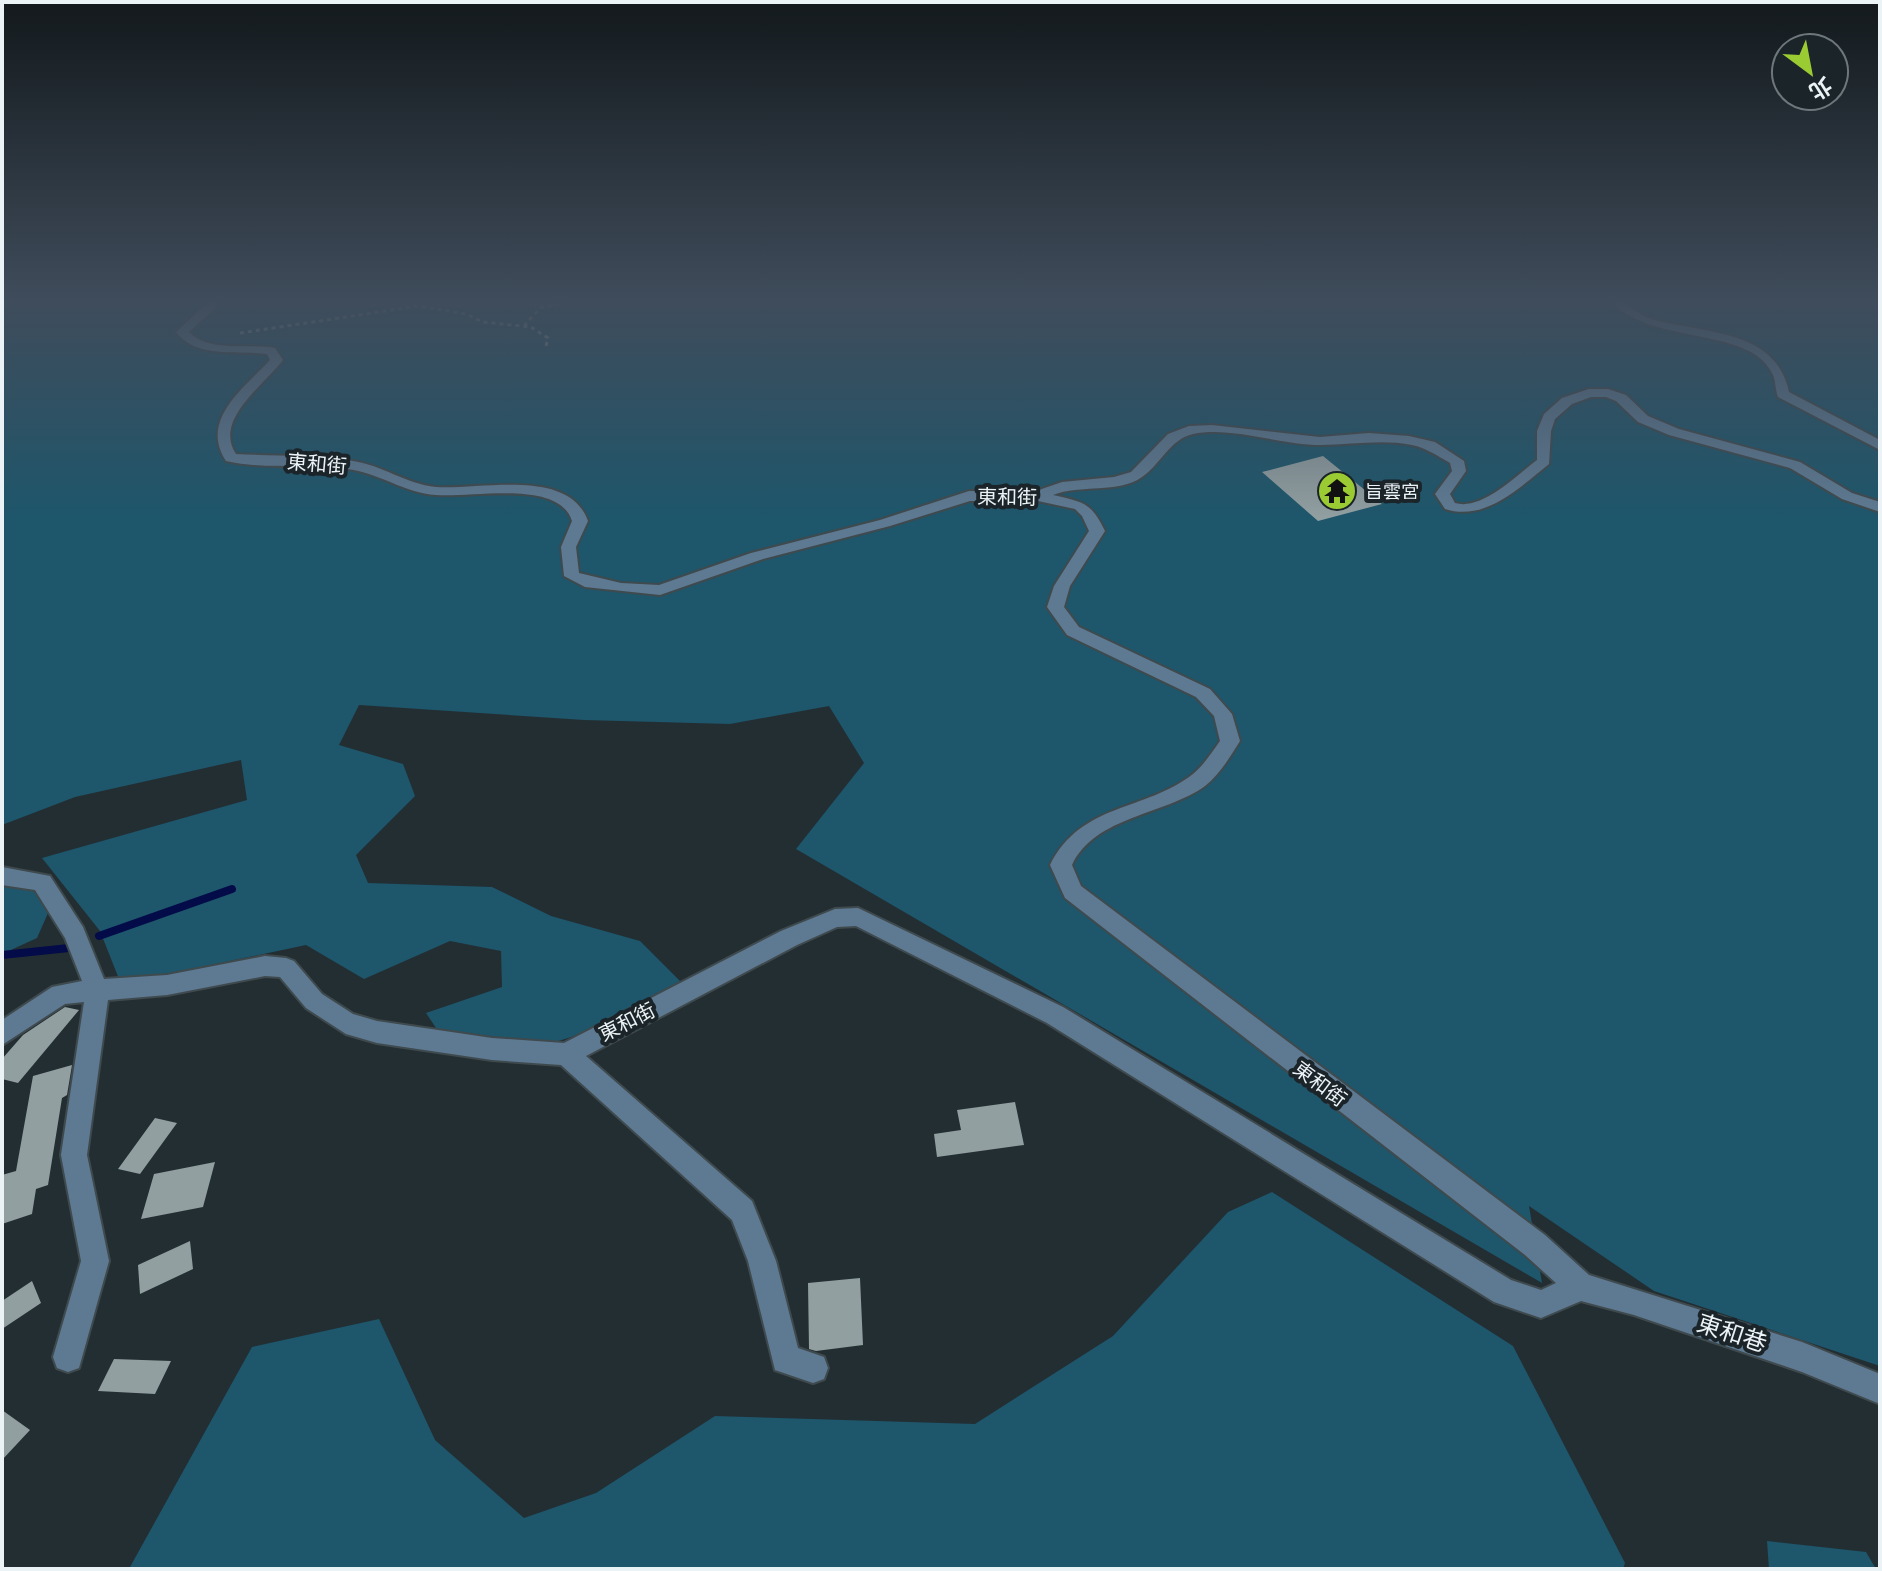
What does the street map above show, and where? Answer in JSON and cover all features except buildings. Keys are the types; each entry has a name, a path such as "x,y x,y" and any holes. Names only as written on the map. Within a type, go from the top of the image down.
{"street":[{"name":"東和街","path":"266,371 233,407 222,442 224,451 231,458 353,465 407,485 435,491 538,490 561,498 576,509 580,521 569,542 565,559 572,576 585,582 660,590 757,556 885,523 969,496 1038,496 1080,506 1089,514 1097,531 1090,547 1058,589 1055,607 1073,631 1203,693 1223,714 1230,741 1220,757 1196,782 1130,811 1076,841 1064,852 1061,865 1073,892 1318,1083 1535,1245 1581,1287 1541,1304 1504,1292 1055,1015 858,917 835,918 789,938 566,1054"},
{"path":"1777,371 1783,380 1783,394 1880,446"},
{"path":"1038,496 1062,486 1115,481 1136,475 1173,437 1189,430 1212,429 1320,441 1369,437 1430,445 1457,461 1459,471 1442,494 1444,502 1453,508 1466,510 1486,504 1544,461 1544,431 1549,417 1567,401 1589,393 1608,393 1621,398 1643,419 1674,432 1795,465 1847,496 1880,507"},
{"path":"2,876 42,882 75,934 97,990 74,1155 95,1261 68,1357"},
{"path":"2,1034 60,994 167,985 265,966 286,968 314,1001 346,1023 377,1032 492,1049 566,1054 742,1211 762,1261 786,1359 813,1368"},
{"name":"東和巷","path":"1581,1287 1634,1301 1802,1357 1880,1389"}],"shaded area":[{"path":"2,371 1880,371 1880,1366 1654,1291 1529,1206 1542,1283 796,849 864,763 829,706 730,724 584,720 359,705 339,745 403,764 415,796 356,855 368,883 492,887 551,916 640,941 686,987 581,1034 552,1043 438,1031 426,1013 502,987 501,951 450,941 364,979 306,945 121,984 100,931 42,858 247,800 241,760 75,797 2,825"},
{"path":"11,869 52,904 37,938 2,954 2,872"},
{"path":"1272,1192 1513,1346 1625,1563 1623,1569 123,1569 130,1567 252,1347 379,1319 435,1440 524,1518 596,1493 715,1416 975,1424 1113,1336 1228,1212"},
{"path":"1767,1541 1866,1552 1876,1569 1769,1569"}],"waterway":[{"path":"99,936 232,889"},
{"path":"2,955 69,948"}],"place":[{"name":"旨雲宮","path":"1337,491"}]}
